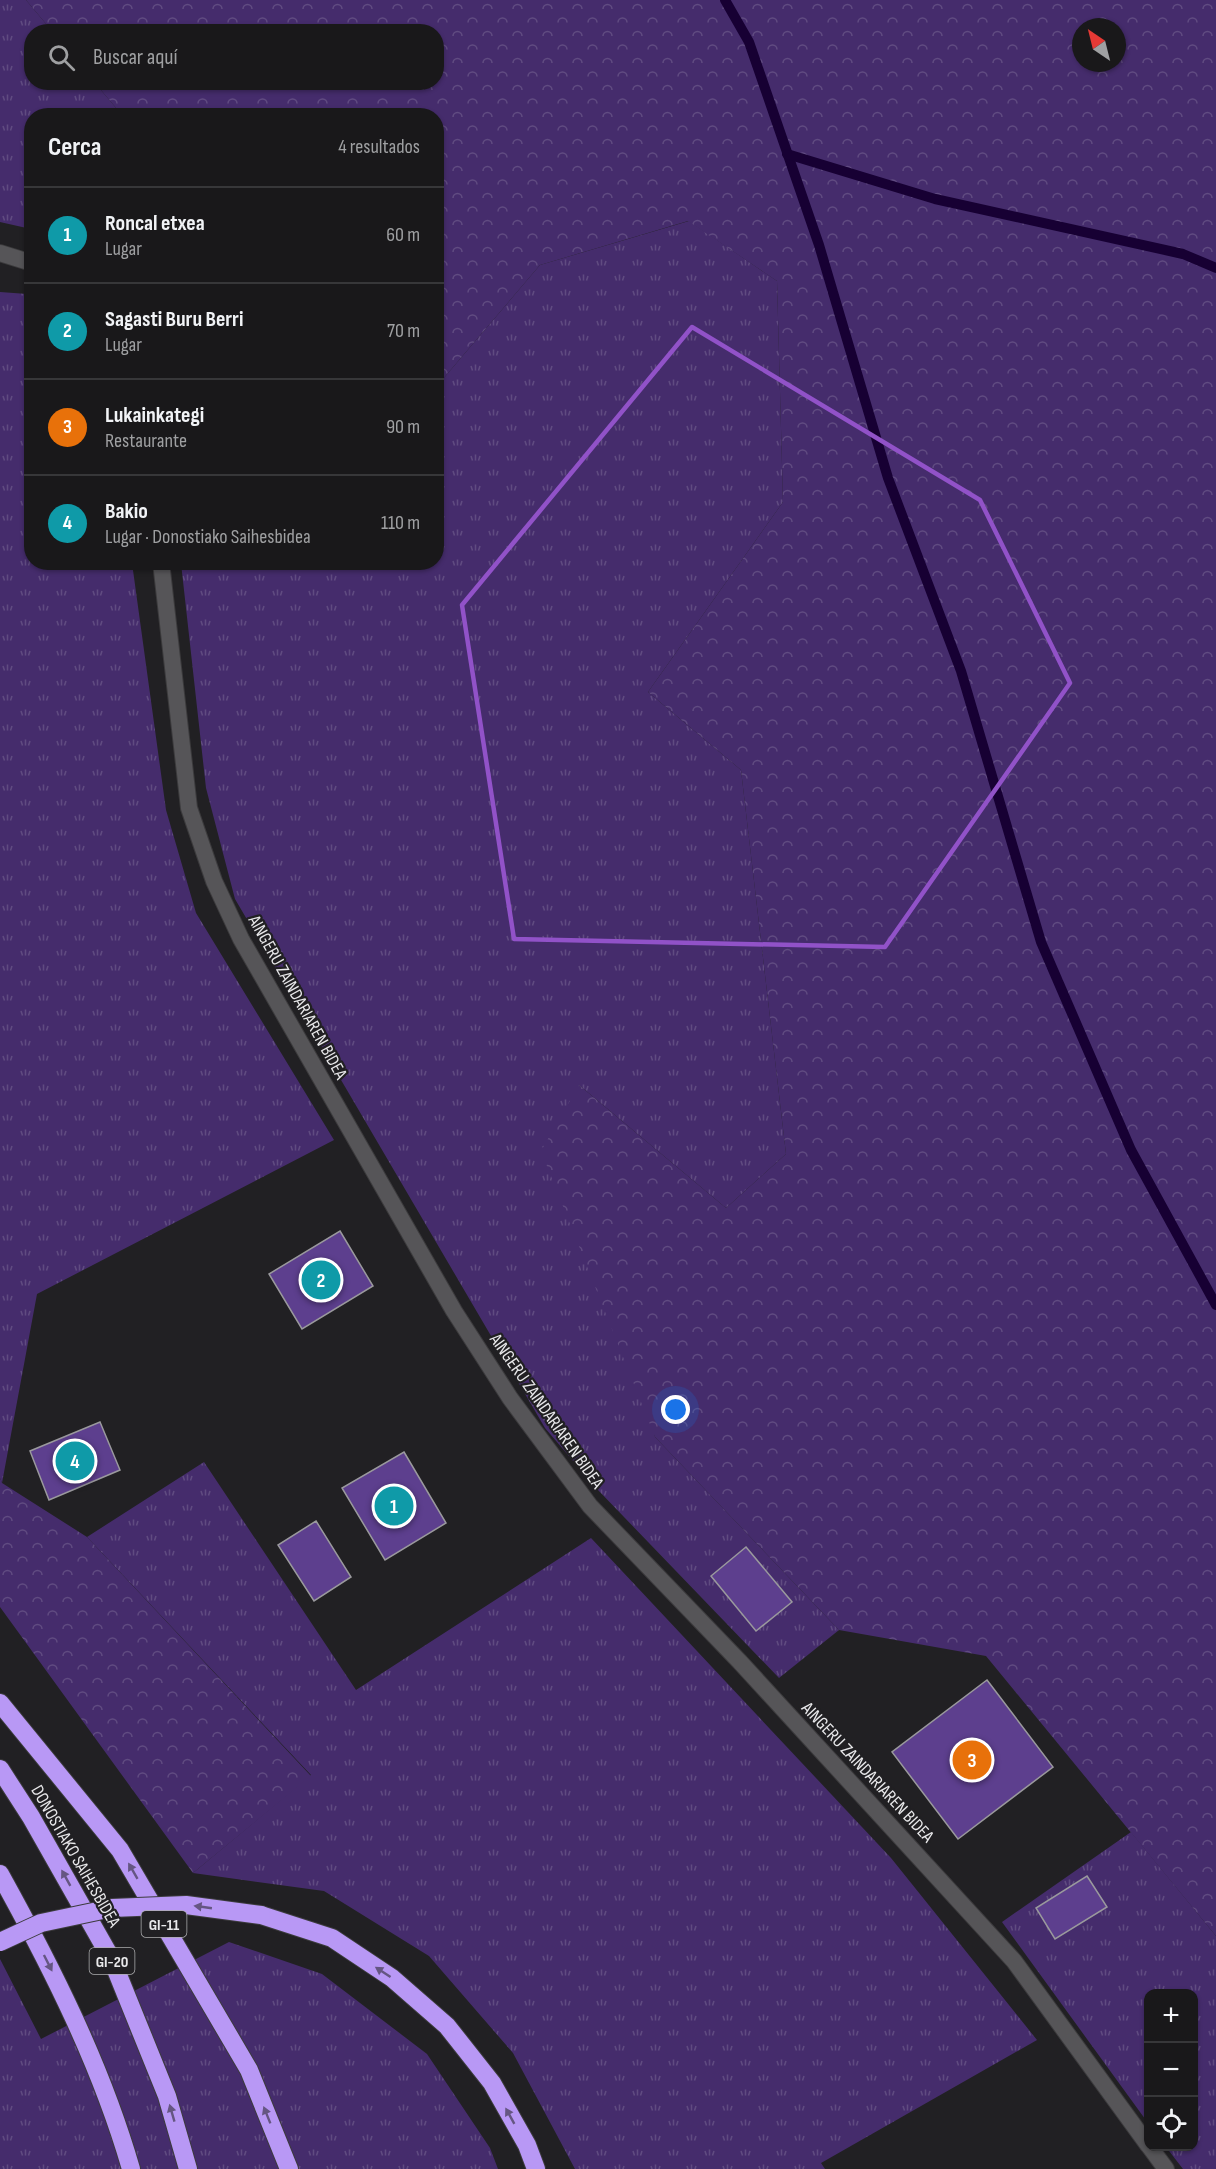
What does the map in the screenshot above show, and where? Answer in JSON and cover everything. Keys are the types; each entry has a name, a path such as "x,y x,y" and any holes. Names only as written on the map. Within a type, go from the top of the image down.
{"highway":[{"name":"GI-11","path":"0,1703 120,1850 249,2070 289,2169"},
{"name":"DONOSTIAKO SAIHESBIDEA","path":"0,1769 31,1816 112,1960 167,2096 188,2169"},
{"path":"0,1874 70,2008 103,2086 131,2169"},
{"path":"0,1942 41,1923 112,1908 186,1905 261,1915 332,1938 392,1978 447,2026 492,2083 527,2145 536,2169"}],"street":[{"path":"0,253 24,260"},
{"name":"AINGERU ZAINDARIAREN BIDEA","path":"162,570 189,808 213,881 242,939 454,1311 510,1398 590,1506 740,1662 1014,1961 1144,2139"},
{"name":"AINGERU ZAINDARIAREN BIDEA","path":"1153,2151 1166,2169"}],"highlighted area":[{"path":"692,327 980,500 1070,683 885,947 514,939 462,605"}],"green space":[{"path":"0,0 26,0 46,24 24,24 24,90 101,90 116,108 24,108 24,227 0,222"},
{"path":"26,0 1216,0 1216,1936 986,1656 839,1630 655,1437 541,1151 579,1085 726,1208 786,1154 741,770 648,692 783,502 777,281 688,221 540,265 444,378 444,108 116,108 101,90 444,90 444,24 46,24"},
{"path":"689,221 777,281 783,502 648,692 741,770 786,1154 726,1208 579,1085 655,1437 839,1630 779,1678 598,1490 545,1428 235,899 206,788 182,570 444,570 444,378 540,265"},
{"path":"0,292 24,294 24,570 133,570 166,810 196,913 334,1140 37,1294 2,1483 0,1478"},
{"path":"204,1462 356,1690 591,1538 891,1858 1037,2040 821,2163 825,2169 575,2169 513,2053 429,1956 324,1891 193,1873 311,1775 87,1537"},
{"path":"0,1478 2,1483 87,1537 311,1776 193,1873 0,1607"},
{"path":"1131,1832 1216,1936 1216,2169 1183,2169 1169,2151 1198,2151 1198,1989 1144,1989 1144,2117 1002,1922"},
{"path":"229,1942 322,1974 427,2054 490,2148 498,2169 0,2169 0,1959 41,2039"}],"building":[{"path":"340,1231 373,1286 302,1329 269,1274"},
{"path":"100,1422 120,1470 49,1500 30,1451"},
{"path":"404,1452 446,1523 385,1560 342,1488"},
{"path":"316,1521 351,1577 314,1601 278,1545"},
{"path":"746,1547 792,1602 756,1631 711,1576"},
{"path":"987,1680 1053,1767 958,1839 892,1752"},
{"path":"1087,1876 1107,1907 1055,1939 1036,1908"}],"waterway":[{"path":"725,0 749,42 819,245 888,478 961,671 1041,942 1131,1150 1216,1305"},
{"path":"787,154 935,199 1183,254 1216,268"}],"place":[{"name":"Sagasti Buru Berri","path":"321,1280"},
{"name":"Bakio","path":"75,1461"},
{"name":"Roncal etxea","path":"394,1506"},
{"name":"Lukainkategi","path":"972,1760"}]}
